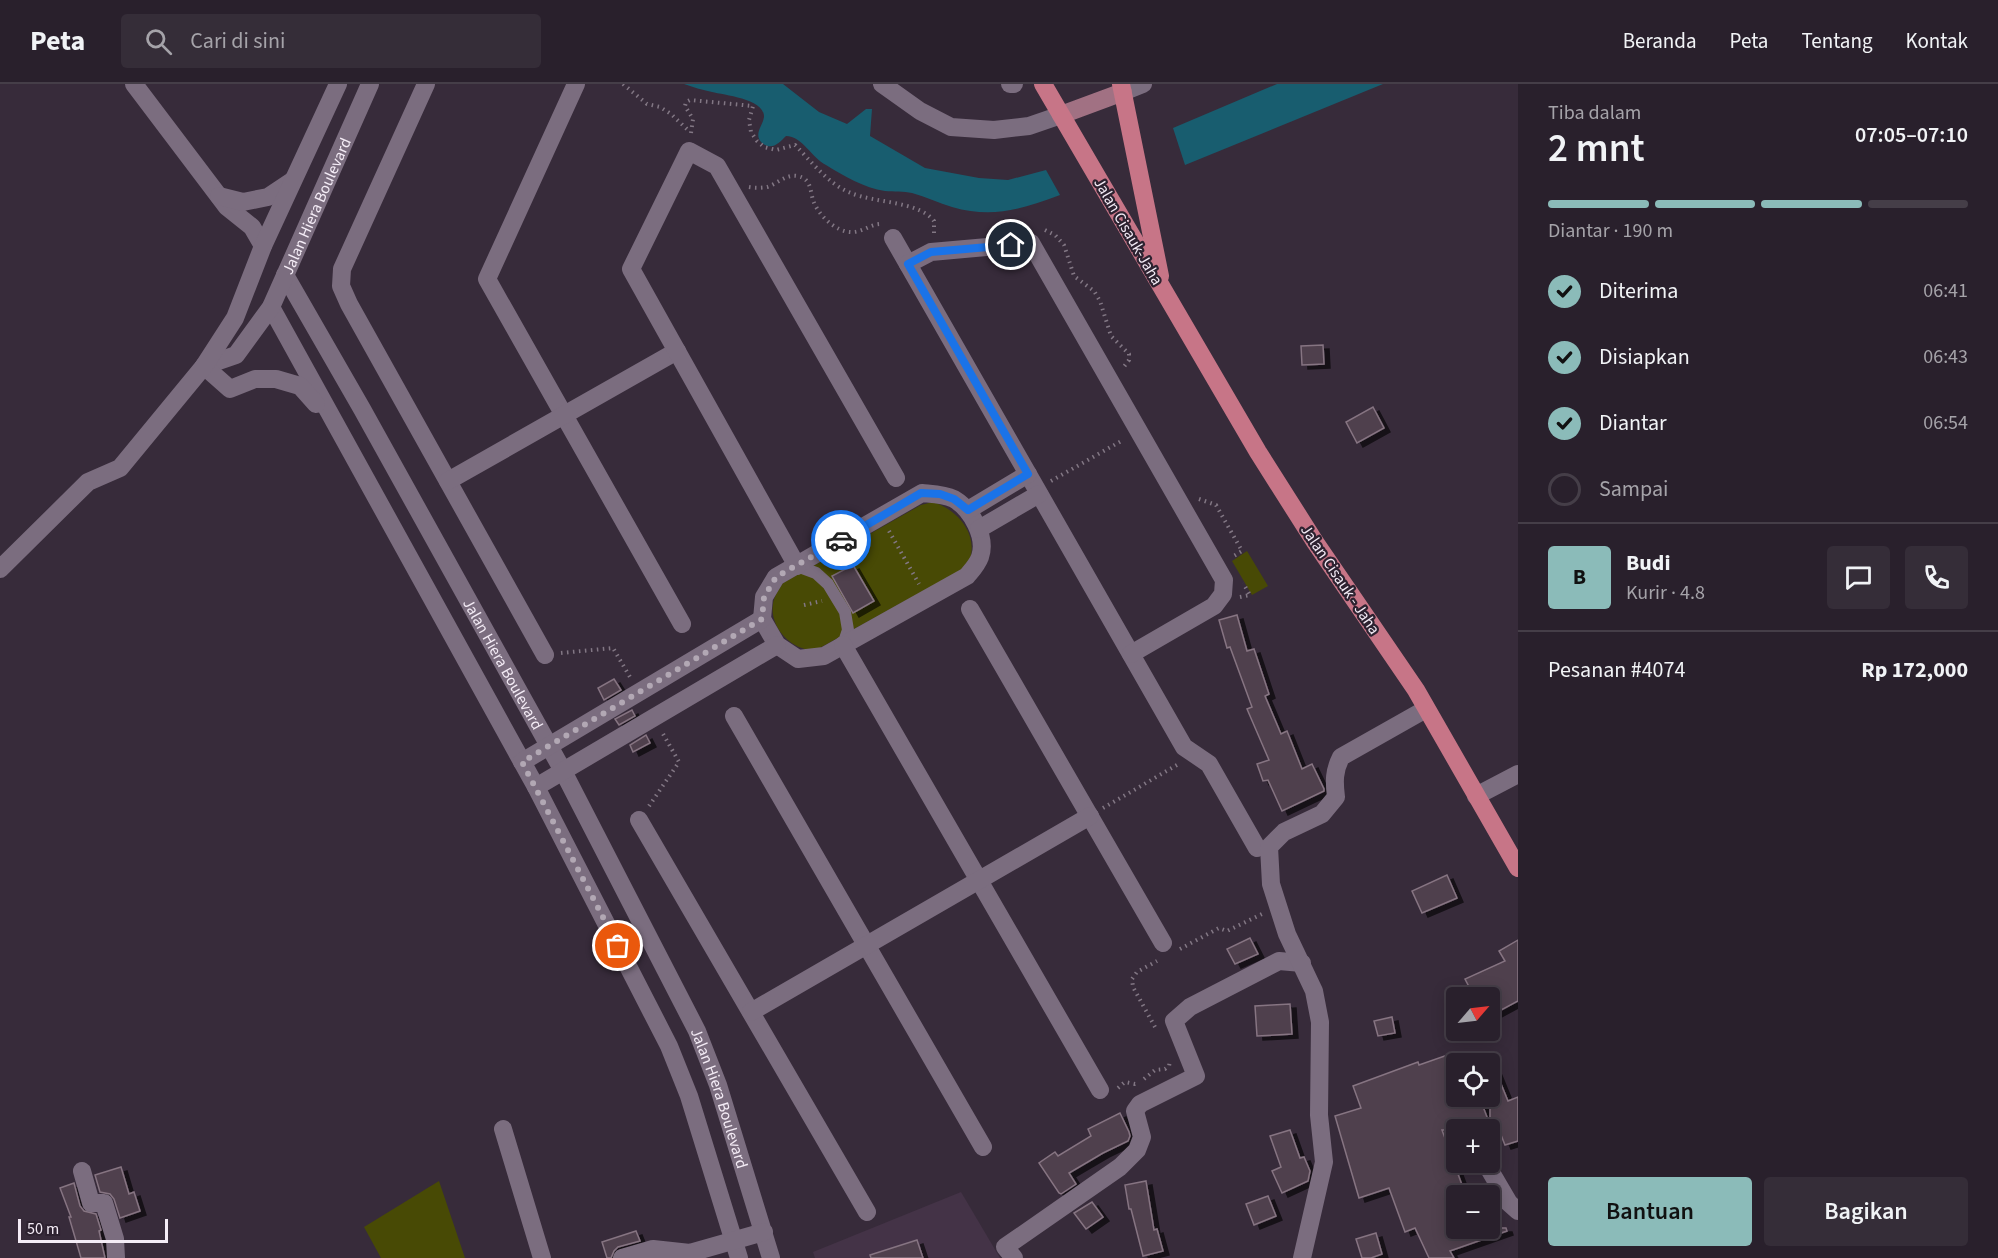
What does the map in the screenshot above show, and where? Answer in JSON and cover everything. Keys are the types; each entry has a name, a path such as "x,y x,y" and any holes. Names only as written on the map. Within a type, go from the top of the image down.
{"main road":[{"name":"Jalan Cisauk-Jaha","path":"1043,84 1163,290"},
{"name":"Jalan Cisauk-Jaha","path":"1122,88 1163,290"},
{"path":"1061,114 1122,88"},
{"name":"Jalan Cisauk - Jaha","path":"1163,290 1264,462 1315,542 1416,690 1518,868"}],"street":[{"path":"134,84 227,207 252,227 263,246"},
{"name":"Jalan Hiera Boulevard","path":"0,569 88,482 120,468 204,366 235,318 263,246 338,84"},
{"name":"Jalan Hiera Boulevard","path":"370,84 285,275 563,771 697,1031 718,1085 771,1258"},
{"path":"426,84 342,269 341,286 545,655"},
{"path":"576,84 487,279 682,624"},
{"path":"882,84 920,111 951,127 1006,129 1029,126 1061,114"},
{"path":"1122,88 1143,84"},
{"path":"796,566 630,269 690,142 717,166 896,478"},
{"path":"219,196 243,202 268,197 293,180"},
{"path":"893,238 1185,747 1209,764 1257,848"},
{"path":"908,264 931,252 1031,243 1108,376 1224,580 1223,594 1214,606 1131,654"},
{"path":"204,366 236,355 271,307 285,275 256,264"},
{"path":"243,296 271,307"},
{"name":"Jalan Hiera Boulevard","path":"271,307 536,787 669,1046 689,1096 736,1249"},
{"path":"448,482 676,351"},
{"path":"204,366 230,388 255,379 276,380 300,387 337,427"},
{"path":"968,510 1035,486"},
{"path":"979,529 1035,486"},
{"path":"921,493 940,494 954,499 968,510 979,529 981,554 976,566 966,576 824,656 798,659 777,645 762,619 764,597 776,577 796,566 921,493"},
{"path":"970,609 1167,948"},
{"path":"522,762 762,619"},
{"path":"536,787 777,645"},
{"path":"843,645 1100,1090"},
{"path":"639,692 654,718"},
{"path":"1302,1258 1324,1162 1319,1115 1320,1022 1314,991 1287,934 1271,884 1269,847 1284,832 1322,814 1336,797 1335,769 1341,757 1426,709"},
{"path":"734,716 982,1147"},
{"path":"1476,796 1518,774"},
{"path":"751,1012 1090,816"},
{"path":"639,820 867,1212"},
{"path":"1014,1258 1005,1247 1120,1167 1137,1150 1142,1137 1135,1111 1140,1104 1196,1076 1174,1021 1190,1007 1279,961 1302,963"},
{"path":"503,1129 542,1258"},
{"path":"82,1171 91,1203 104,1203 115,1239 116,1258"},
{"path":"1491,1173 1509,1203 1518,1211"},
{"path":"622,1258 653,1249 688,1256 736,1249 764,1232"}],"lane":[{"path":"796,566 816,573 828,584 845,612 848,630 843,645"}],"path":[{"path":"623,84 647,104 660,107 671,114 690,142"},
{"path":"690,142 693,119 685,106 686,102 690,100 753,106 749,120 751,132 764,147 776,150 795,144 833,182 851,193 923,211 929,215 934,221 935,228 931,252"},
{"path":"729,186 768,186 787,176 797,176 806,179 818,208 837,228 850,232 859,231 872,224 879,224 890,226 893,238"},
{"path":"1031,243 1037,232 1045,229 1055,235 1064,245 1074,276 1094,291 1100,301 1111,336 1128,354 1129,360 1126,366 1108,376"},
{"path":"1035,486 1139,431"},
{"path":"881,517 927,598"},
{"path":"545,655 613,648 639,692"},
{"path":"639,820 680,762 654,718"},
{"path":"1090,816 1196,754"},
{"path":"1159,1037 1133,987 1132,978 1137,972 1167,948 1220,928 1227,931 1267,912"},
{"path":"1100,1090 1112,1092 1125,1082 1135,1084 1155,1070 1165,1069 1169,1066 1170,1059"}],"shaded area":[{"path":"933,502 956,515 967,529 972,546 971,555 961,570 816,650 799,647 784,637 775,622 773,613 774,598 783,583 921,505"},
{"path":"1247,551 1268,586 1252,595 1232,561"},
{"path":"439,1181 465,1258 381,1258 364,1227"},
{"path":"961,1192 1000,1258 815,1258 813,1252"}],"water":[{"path":"684,84 783,84 819,112 847,124 866,109 872,109 870,136 925,168 979,178 1008,180 1046,170 1060,195 1007,211 981,212 952,207 912,193 869,187 821,162 802,143 792,137 786,136 772,146 762,143 758,133 764,117 763,111 751,102"},
{"path":"1277,84 1383,84 1185,165 1173,128"}],"building":[{"path":"1323,345 1324,364 1302,365 1301,346"},
{"path":"1373,407 1384,428 1357,443 1346,422"},
{"path":"853,565 874,601 853,613 832,576"},
{"path":"1237,615 1247,651 1254,649 1269,694 1265,696 1281,734 1287,731 1302,769 1312,764 1324,789 1282,811 1268,780 1263,781 1257,764 1269,760 1247,709 1252,707 1230,647 1227,648 1219,620"},
{"path":"614,679 621,690 604,700 598,688"},
{"path":"632,710 635,716 619,725 615,719"},
{"path":"646,735 650,743 633,752 630,745"},
{"path":"1447,875 1457,898 1422,913 1412,891"},
{"path":"1250,938 1258,954 1235,964 1227,949"},
{"path":"1518,940 1518,1001 1500,1011 1500,987 1469,987 1465,979 1505,961 1499,951"},
{"path":"1290,1004 1292,1034 1257,1036 1255,1006"},
{"path":"1392,1017 1395,1033 1378,1036 1374,1021"},
{"path":"1446,1056 1446,1107 1483,1107 1488,1119 1446,1119 1446,1130 1442,1130 1446,1141 1446,1173 1458,1173 1462,1185 1446,1185 1446,1239 1484,1239 1450,1251 1454,1258 1429,1258 1415,1228 1405,1232 1389,1188 1359,1198 1335,1116 1361,1108 1353,1086 1418,1062 1419,1065"},
{"path":"1500,1081 1508,1101 1518,1097 1518,1141 1505,1145 1501,1135 1500,1119 1490,1119 1490,1107 1500,1107"},
{"path":"1120,1113 1129,1132 1128,1141 1069,1173 1076,1184 1061,1194 1059,1193 1039,1163 1055,1152 1058,1156 1091,1136 1088,1129"},
{"path":"1290,1130 1300,1158 1304,1157 1310,1171 1308,1181 1282,1193 1272,1171 1281,1167 1270,1136"},
{"path":"121,1167 129,1194 134,1192 140,1211 120,1218 114,1199 110,1194 100,1192 95,1175"},
{"path":"1146,1181 1154,1230 1157,1229 1163,1251 1143,1256 1131,1209 1129,1209 1125,1185"},
{"path":"74,1183 80,1206 84,1211 96,1214 105,1258 81,1258 69,1217 71,1217 60,1188"},
{"path":"1268,1196 1276,1216 1254,1225 1246,1204"},
{"path":"1092,1202 1103,1217 1086,1229 1074,1213"},
{"path":"1500,1228 1506,1228 1507,1231 1500,1233"},
{"path":"636,1231 640,1241 618,1247 611,1258 607,1258 602,1242"},
{"path":"1376,1233 1382,1254 1362,1258 1356,1239"},
{"path":"917,1240 923,1258 871,1258 870,1255"}],"way so far":[{"path":"618,946 522,762 762,619 764,597 776,577 841,540"}],"route":[{"path":"841,540 921,493 940,494 954,499 968,510 1028,474 908,264 931,252 1011,245"}]}
